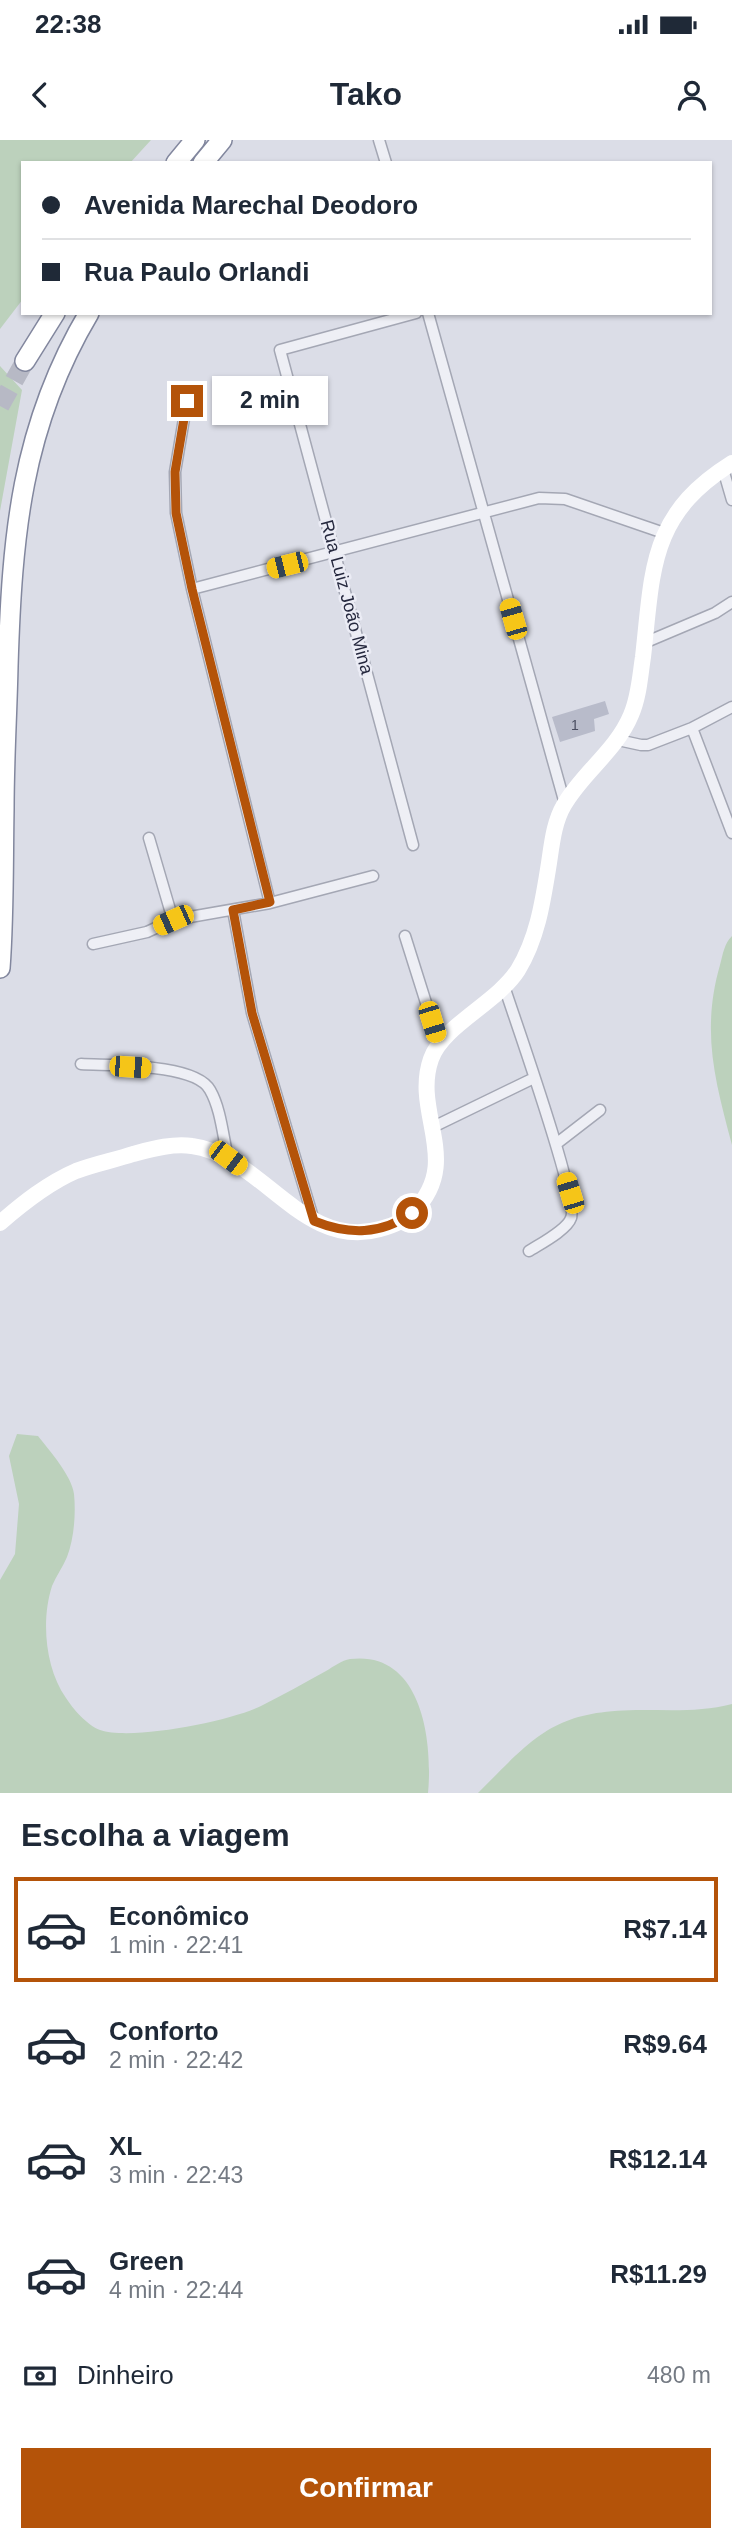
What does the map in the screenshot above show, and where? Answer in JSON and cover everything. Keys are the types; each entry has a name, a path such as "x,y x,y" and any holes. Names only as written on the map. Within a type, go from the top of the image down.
{"highway":[{"path":"178,161 195,140"},
{"path":"205,161 222,140"},
{"path":"25,361 54,315"},
{"path":"0,968 4,906 10,597 18,511 27,464 43,414 68,352 88,315"}],"street":[{"path":"379,140 385,161"},
{"name":"Rua Luiz João Mina","path":"408,315 281,349 413,845"},
{"path":"429,315 565,804"},
{"path":"187,401 174,491 180,537 270,902"},
{"path":"727,466 732,500"},
{"path":"0,1223 60,1179 93,1166 169,1146 190,1145 228,1158 314,1221 331,1227 367,1232 398,1223 412,1213 425,1198 438,1162 427,1079 431,1059 439,1044 487,1004 516,974 532,939 542,906 552,841 565,804 618,740 635,705 650,582 664,533 688,497 727,466"},
{"path":"192,589 551,497 565,499 664,533"},
{"path":"644,643 732,602"},
{"path":"618,740 641,746 648,745 732,707"},
{"path":"692,727 729,814 732,833"},
{"path":"149,838 173,920"},
{"path":"93,944 147,932 173,920 270,902 373,876"},
{"path":"233,910 252,1013 314,1221"},
{"path":"405,936 439,1044"},
{"path":"504,986 570,1193 572,1217 566,1226 529,1251"},
{"path":"81,1064 187,1073 200,1079 209,1088 214,1100 228,1158"},
{"path":"433,1127 534,1078"},
{"path":"556,1144 600,1110"}],"green space":[{"path":"0,140 151,140 132,161 21,161 21,302 0,329"},
{"path":"0,366 22,390 0,511"},
{"path":"732,936 732,1145 712,1056 711,1012 724,949"},
{"path":"17,1434 38,1436 69,1479 74,1494 73,1534 67,1557 52,1586 46,1628 53,1673 72,1707 85,1721 100,1730 115,1733 157,1731 205,1723 261,1706 344,1661 374,1660 393,1669 408,1684 418,1703 425,1725 428,1749 428,1793 0,1793 0,1580 15,1554 19,1504 9,1456"},
{"path":"732,1704 732,1793 478,1793 532,1741 567,1721 612,1711 698,1709"}],"building":[{"path":"605,701 609,714 594,719 595,731 560,742 552,717"}],"tunnel":[{"path":"0,406 25,361"}],"route":[{"path":"187,401 175,472 176,513 192,589 270,902 233,910 245,984 260,1044 314,1221 331,1227 367,1232 398,1223 412,1213"}]}
